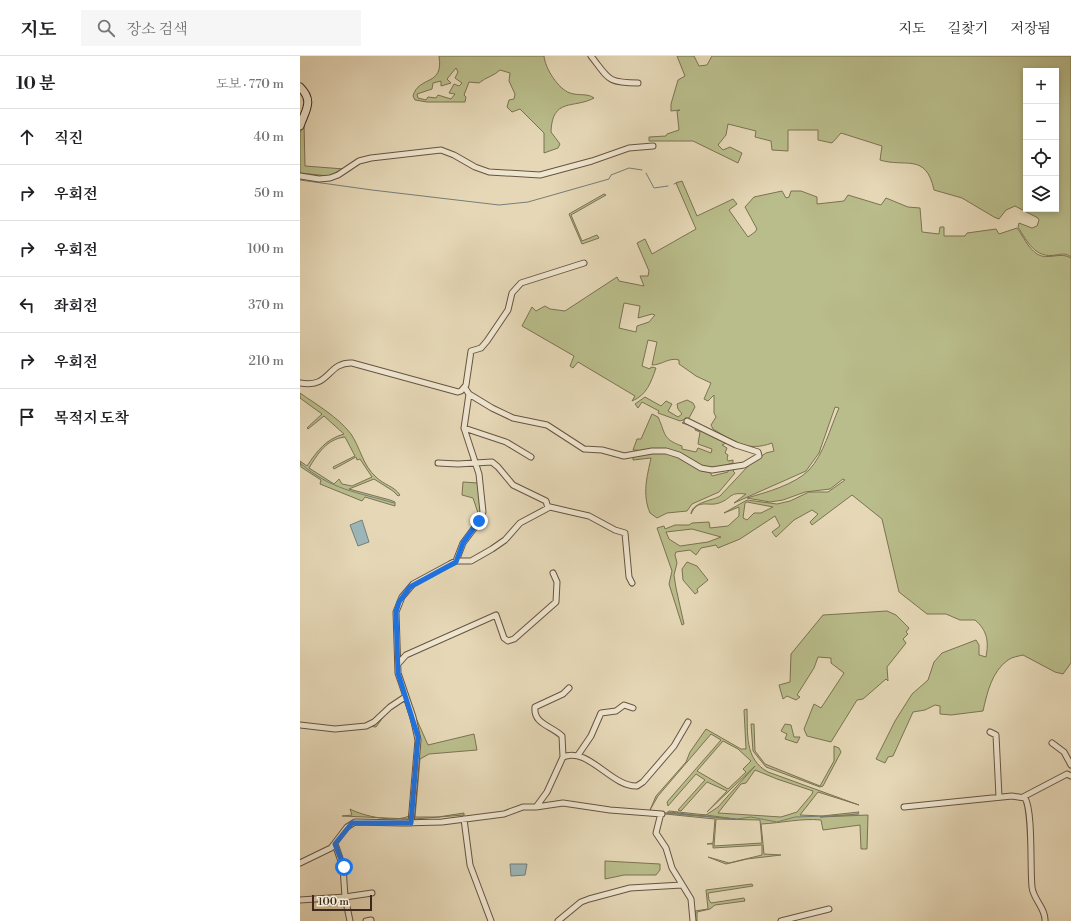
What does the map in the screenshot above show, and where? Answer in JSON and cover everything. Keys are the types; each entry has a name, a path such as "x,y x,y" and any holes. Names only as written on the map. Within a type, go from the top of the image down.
{"street":[{"path":"591,56 609,80 620,83 638,83"},
{"path":"300,86 307,94 308,103 300,126"},
{"path":"300,176 319,179 330,178 338,175 359,161 371,158 441,150 489,172 540,175 592,161 629,148 653,146"},
{"path":"584,263 521,283 517,286 512,293 508,310 483,346 471,352 465,388 470,394 492,408 514,418 547,425 584,449 602,450 624,456 652,451 666,451 679,455 701,468 712,470 744,465 759,456 758,452 736,445 687,421"},
{"path":"300,383 312,384 321,382 335,368 348,362 364,365 458,392 465,388"},
{"path":"456,562 463,543 482,514 479,474 464,428 470,394"},
{"path":"464,428 506,442 531,456"},
{"path":"438,463 475,463 486,461 494,463 513,485 546,501 548,508"},
{"path":"411,823 418,737 398,673 395,624 399,602 413,584 456,562 472,561 505,540 520,523 548,508 558,508 584,514 599,520 615,530 625,533 629,577 632,583"},
{"path":"398,664 406,655 496,615 504,638 508,641 514,639 556,602 557,582 552,573"},
{"path":"536,806 547,792 563,757 562,736 539,720 535,710 537,705 563,694 569,688"},
{"path":"300,725 335,729 361,727 370,724 390,707 405,697"},
{"path":"578,755 591,736 602,713 616,711 624,705 633,708"},
{"path":"563,757 578,755 623,783 637,786 643,782 674,746 688,722"},
{"path":"990,732 996,735 999,797"},
{"path":"1052,743 1070,757 1071,765"},
{"path":"904,806 999,797 1023,797 1070,774"},
{"path":"1023,797 1027,801 1028,806 1032,889 1045,915 1045,921"},
{"path":"300,863 335,844 347,827 355,822 411,823 464,819 504,814 523,807 563,803 661,816 656,833 666,848 670,864 692,902 693,921"},
{"path":"464,819 470,865 491,921"},
{"path":"335,844 344,867 345,897 350,921"},
{"path":"558,921 585,900 630,888 682,885"},
{"path":"300,900 345,897 372,893"},
{"path":"781,921 830,909"}],"green space":[{"path":"439,56 544,56 553,78 565,91 592,96 594,98 565,106 555,113 552,121 551,132 560,144 558,148 544,153 544,133 520,109 512,112 507,107 509,100 514,99 515,94 509,81 510,73 500,70 479,83 469,82 464,95 466,97 465,102 427,102 415,100 413,96 416,90 420,85 435,77 440,66","holes":["456,68 458,72 455,78 462,83 459,86 454,84 449,93 455,94 451,99 438,95 436,98 428,97 426,100 418,98 417,94 432,89 433,83 441,81 441,86 451,83 447,79"]},
{"path":"677,56 694,56 699,66 707,65 712,56 1071,56 1071,257 1064,254 1049,256 1037,252 1028,243 1018,227 1019,223 1032,228 1037,226 1039,220 1038,218 1026,212 1059,212 1059,68 1023,68 1023,210 1015,206 1006,210 999,219 962,198 934,190 926,170 920,166 880,160 882,146 841,133 832,143 818,140 818,130 788,130 788,151 772,150 771,141 755,137 756,131 728,124 726,135 718,145 723,150 730,147 742,153 738,163 693,141 649,141 649,137 666,136 667,134 679,130 677,111 680,110 671,111 671,104 678,80 685,76"},
{"path":"304,124 305,166 344,169 328,176 300,173 300,133"},
{"path":"682,181 697,216 733,199 737,204 729,210 748,237 757,229 745,207 754,197 782,191 786,198 789,197 791,191 801,191 817,197 817,204 844,201 848,195 881,205 886,198 908,207 920,208 922,232 939,234 940,227 944,227 944,236 965,236 967,233 996,229 999,234 1017,228 1028,245 1037,254 1045,257 1063,255 1071,258 1071,663 1063,674 1055,672 1023,655 1011,658 1002,665 994,676 988,690 983,711 951,715 940,714 940,706 935,705 925,710 913,712 893,756 888,757 885,763 876,759 895,721 912,694 928,680 934,662 942,653 976,640 979,645 979,655 986,657 987,641 985,632 975,620 960,620 946,614 927,614 899,592 882,519 852,495 812,525 810,522 818,514 812,510 794,520 776,537 772,532 780,526 775,516 740,539 718,548 716,545 701,548 696,555 690,550 676,552 675,555 677,563 674,575 684,624 682,625 669,584 672,571 657,528 664,526 665,529 675,525 689,525 692,523 709,522 710,528 728,526 739,516 739,507 724,513 747,500 777,504 790,501 809,492 828,492 845,480 843,479 830,489 805,492 783,500 770,502 747,498 788,484 809,470 819,456 826,440 839,408 835,407 819,453 806,471 734,503 746,494 736,494 719,503 697,506 691,514 692,510 699,504 720,496 751,463 766,453 774,451 772,443 763,446 748,446 735,442 713,429 711,425 716,417 714,413 714,395 708,401 704,399 711,383 696,376 679,364 679,360 669,360 652,365 657,342 648,340 642,366 650,369 651,367 656,368 648,388 645,392 632,401 635,396 578,362 573,368 570,366 574,356 522,326 532,307 536,311 545,306 550,309 565,311 617,277 619,281 644,286 640,276 648,276 649,271 637,243 645,239 652,254 696,229 676,183","holes":["624,303 640,306 638,318 652,314 655,315 649,322 637,326 636,332 619,328","747,502 773,507 761,513 754,513 747,520 743,518 745,503","692,529 721,537 708,542 680,546 669,539 666,532"]},
{"path":"604,194 606,195 571,215 582,241 597,235 599,238 582,244 569,214"},
{"path":"300,393 340,422 351,434 372,473 400,495 398,496 374,479 349,489 390,500 395,502 395,506 365,497 362,501 320,484 321,480 301,467 300,461 307,466 322,446 332,439 344,434 324,416 308,429 307,428 322,414 300,398","holes":["345,437 355,456 333,467 334,469 356,457 357,460 360,459 372,477 352,486 342,484 339,479 334,484 309,468 324,448 339,438"]},
{"path":"645,397 661,406 666,401 672,404 668,411 678,417 682,414 678,409 677,404 687,400 693,403 695,407 689,418 680,421 658,413 659,411 642,402 638,408 635,404"},
{"path":"652,414 658,417 668,438 682,446 682,449 696,452 698,448 711,453 712,449 698,444 700,432 695,430 696,427 682,423 683,422 694,425 726,443 722,445 727,448 725,453 728,455 728,461 733,460 733,463 711,469 704,468 680,453 633,450 637,439 641,439"},
{"path":"654,452 676,455 701,470 710,472 712,476 728,472 728,468 735,468 733,471 735,473 719,492 692,504 687,511 667,513 657,518 650,513 646,499 646,486 651,458 633,460 633,456"},
{"path":"463,482 478,483 482,511 479,516 473,498 462,495"},
{"path":"687,562 697,566 708,580 697,589 698,592 695,594 683,580 682,569"},
{"path":"887,611 896,615 909,628 906,632 908,634 903,639 906,643 887,667 888,681 886,679 863,699 857,700 831,742 807,736 804,729 814,704 821,708 844,673 831,663 831,658 818,657 814,668 797,695 800,697 796,700 787,696 783,699 779,685 790,682 791,654 823,615"},
{"path":"404,700 406,701 417,736 409,819 398,819 409,816 416,739 405,702 402,702 392,709"},
{"path":"747,709 749,745 751,753 760,767 768,772 859,805 818,792 800,815 822,816 859,812 858,814 820,817 868,815 867,849 861,849 860,825 823,830 821,820 799,820 761,824 764,854 781,855 747,859 726,864 708,857 729,863 762,855 762,845 713,848 713,844 707,844 713,843 715,819 665,814 669,811 706,815 718,807 755,766 707,812 727,791 707,782 681,811 678,810 705,780 696,774 668,806 667,802 721,740 711,734 658,796 650,810 656,796 686,762 690,752 706,729 741,749 746,749 744,710","holes":["723,741 738,749 751,761 743,769 746,772 728,789 697,771","755,770 813,791 797,812 781,817 718,813 741,784 746,783","667,813 706,815 735,819","716,819 760,820 762,843 714,846"]},
{"path":"387,713 376,727 368,726"},
{"path":"416,718 428,745 474,734 477,750 429,754 420,759 415,817 438,817 464,813 464,815 414,819 420,743 419,733 414,719"},
{"path":"751,724 754,724 755,751 765,764 820,786 834,761 834,746 839,748 841,752 823,786 820,787 766,767 753,751"},
{"path":"785,724 791,725 794,737 800,737 797,743 785,739 787,734 781,731"},
{"path":"350,809 378,818 342,816 352,815"},
{"path":"605,861 660,864 660,870 656,875 624,875 605,879"},
{"path":"752,884 753,886 708,893 711,903 744,898 745,901 715,905 710,909 697,912 697,921 695,921 695,911 708,909 706,890"}],"water":[{"path":"362,520 369,542 358,546 350,525"},
{"path":"510,864 527,864 525,875 511,876"}],"waterway":[{"path":"300,180 499,205 528,202 609,179 611,175 629,168 642,170"},
{"path":"646,173 654,188 668,186"},
{"path":"674,184 678,182"},
{"path":"300,463 311,472 334,485 356,493 394,503"},
{"path":"665,813 737,819 751,817 777,822 795,817 859,815"}],"route":[{"path":"344,867 335,844 340,839 347,827 352,823 367,821 411,823 418,737 398,673 395,624 397,607 402,597 413,584 456,562 463,543 479,521"}]}
